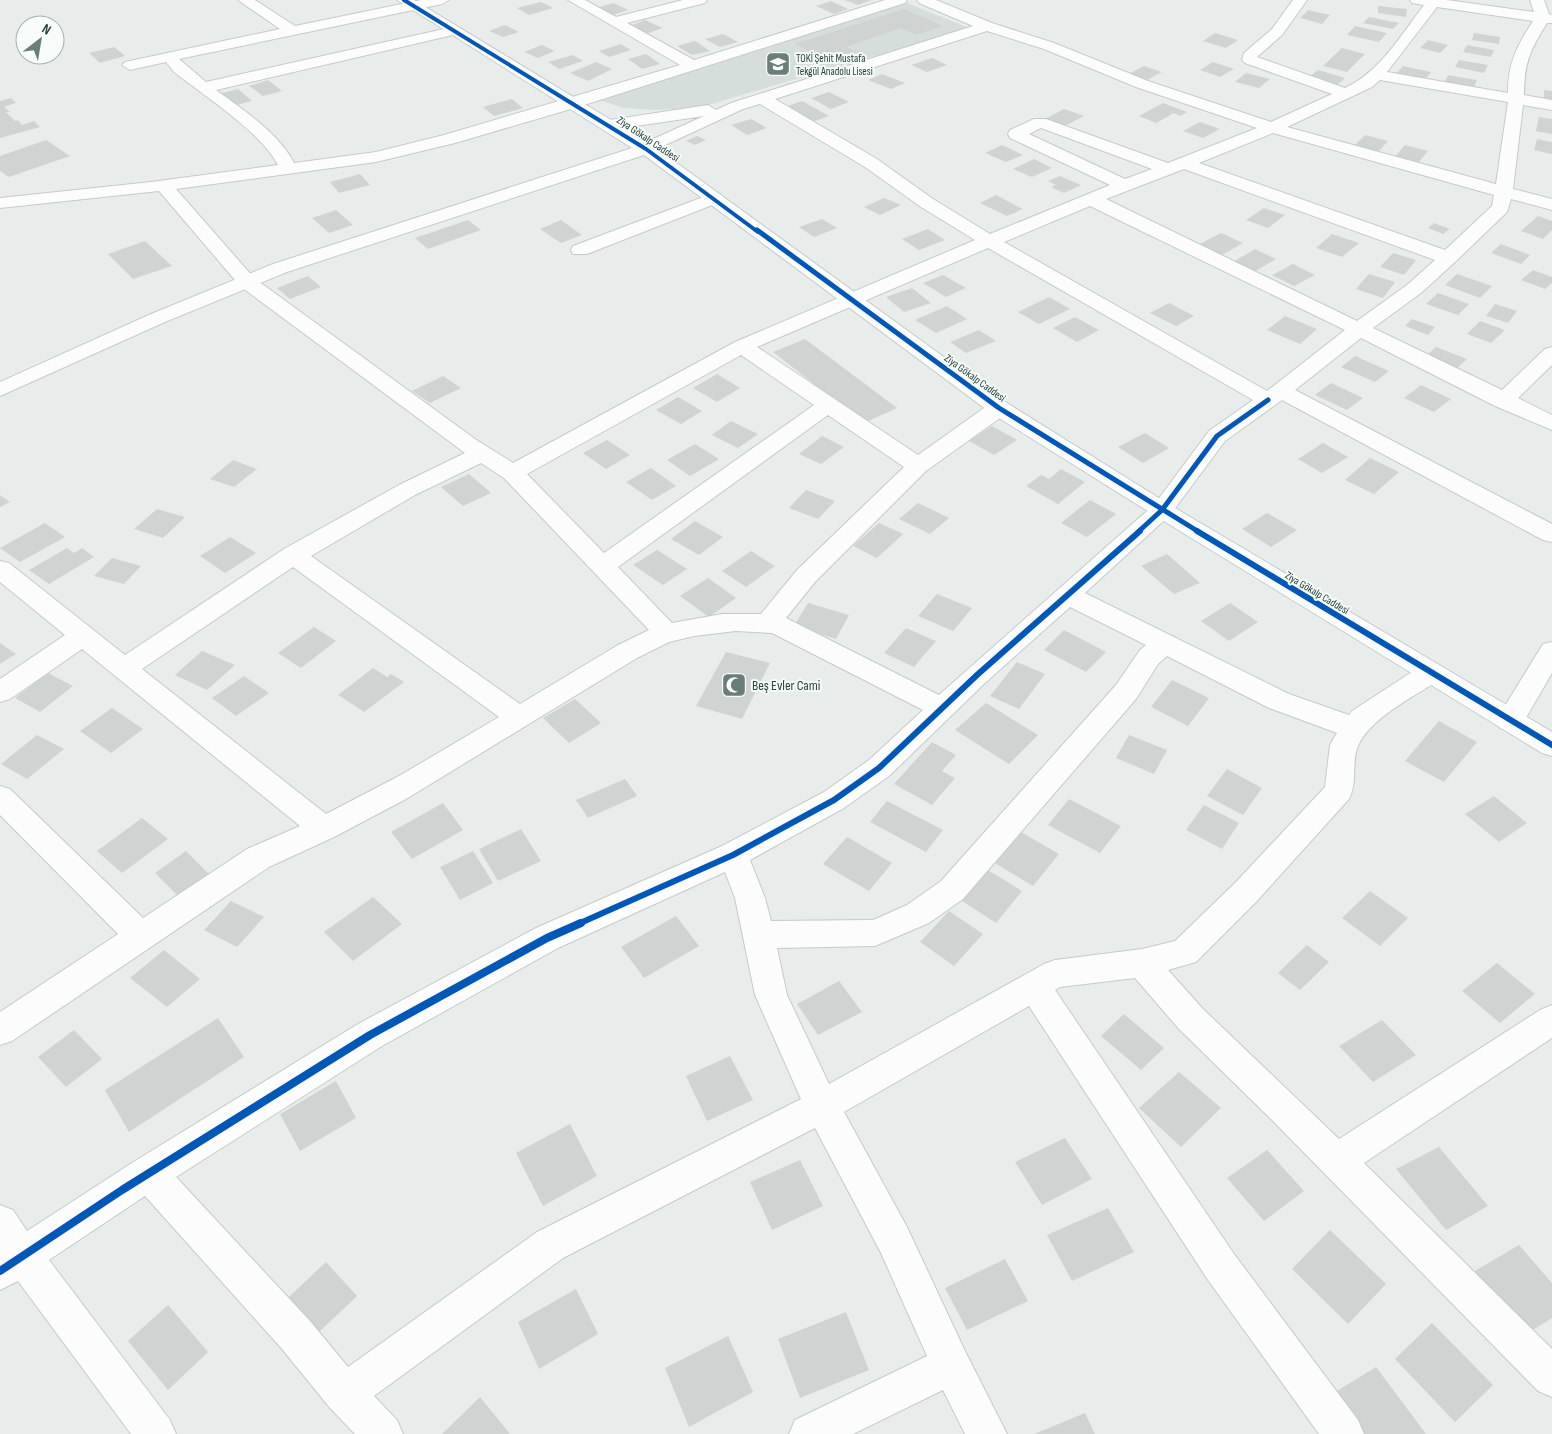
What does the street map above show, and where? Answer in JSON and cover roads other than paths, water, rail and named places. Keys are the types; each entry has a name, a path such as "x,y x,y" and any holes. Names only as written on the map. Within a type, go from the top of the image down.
{"street":[{"path":"245,0 291,30"},
{"path":"130,65 409,3 442,0"},
{"path":"575,0 692,65"},
{"path":"615,22 700,0"},
{"path":"0,203 163,186 376,156 575,104 900,0"},
{"path":"924,0 987,26 1049,46 1160,91 1272,128 1504,191 1552,206"},
{"path":"1300,0 1276,32 1249,56 1250,60 1345,93"},
{"path":"1416,0 1548,18"},
{"path":"1537,0 1548,18"},
{"path":"512,473 742,346 851,298 1091,199 1272,128 1366,84 1377,75 1434,2"},
{"name":"Ziya Gökalp Caddesi","path":"409,3 453,32 575,104 646,149 999,408 1162,510 1552,746"},
{"path":"11,1264 148,1173 370,1035 547,938 733,855 834,800 879,768 942,708 1162,510 1217,436 1274,396 1359,329 1414,289 1501,208 1516,100 1516,71 1526,44 1548,18"},
{"path":"0,390 73,356 280,268 646,149 737,106 987,26"},
{"path":"202,88 453,32"},
{"path":"169,56 179,69 267,140 281,155 288,168"},
{"path":"1377,75 1552,105"},
{"path":"762,98 871,163 927,203 989,242 1274,396 1552,534"},
{"path":"609,125 737,106"},
{"path":"1124,186 1016,134 1040,122 1448,258"},
{"path":"163,186 247,282 483,454 512,473 667,633"},
{"path":"580,250 714,198"},
{"path":"1091,199 1503,401 1552,423"},
{"path":"742,346 918,466"},
{"path":"1503,401 1552,353"},
{"path":"602,566 828,404"},
{"path":"768,623 806,576 918,466 999,408"},
{"path":"124,668 294,555 407,490 483,454"},
{"path":"294,555 519,717"},
{"path":"0,569 324,829"},
{"path":"1068,595 1279,701 1355,728"},
{"path":"0,1030 258,858 282,844 324,829 437,768 639,646 667,633 709,625 755,622 777,624 942,708"},
{"path":"0,692 83,635"},
{"path":"758,935 875,933 918,914 959,882 1126,692 1149,657 1165,643"},
{"path":"1510,721 1552,651"},
{"path":"344,1394 550,1245 822,1106 1055,974 1142,963 1185,952 1246,892 1339,791 1344,744 1362,718 1430,673"},
{"path":"0,797 142,937"},
{"path":"733,855 750,898 771,996 822,1106 894,1240 951,1365 987,1434"},
{"path":"1142,963 1191,1019 1285,1109 1552,1376"},
{"path":"1034,986 1221,1267 1344,1434"},
{"path":"1336,1161 1552,1020"},
{"path":"148,1173 296,1335 344,1394 383,1434"},
{"path":"0,1223 11,1264 156,1434"},
{"path":"809,1434 951,1365"}],"place":[{"name":"TOKİ Şehit Mustafa Tekgül Anadolu Lisesi","path":"778,64"},
{"name":"Beş Evler Cami","path":"734,685"}]}
